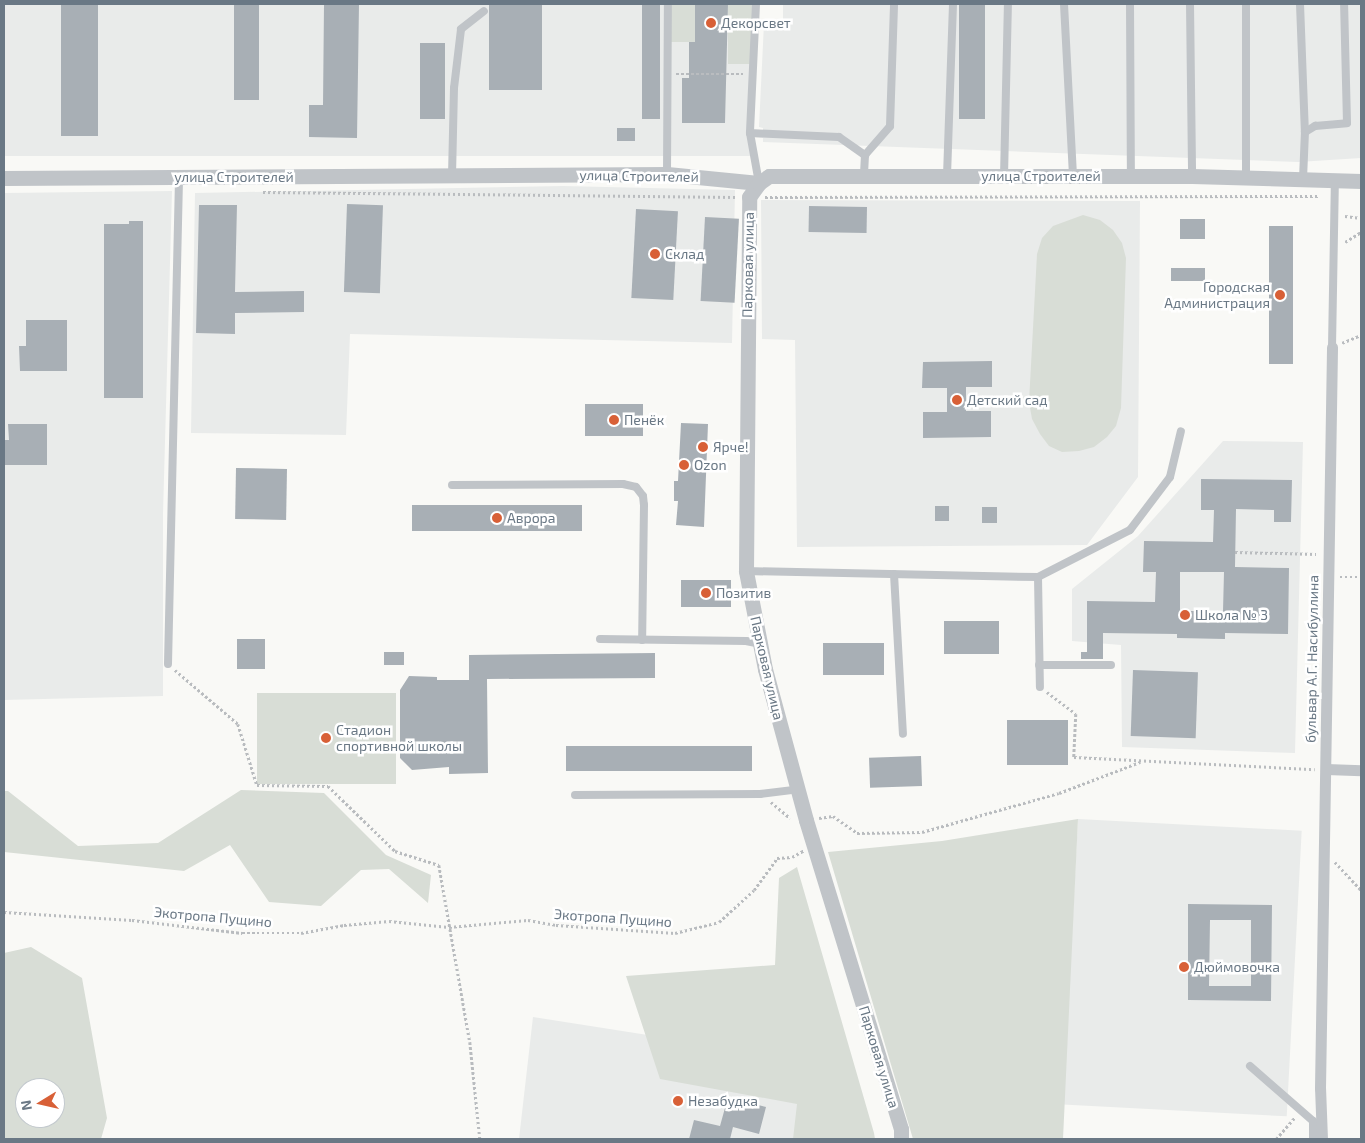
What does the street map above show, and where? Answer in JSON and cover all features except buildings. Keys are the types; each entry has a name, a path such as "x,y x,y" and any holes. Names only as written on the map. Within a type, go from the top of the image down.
{"street":[{"name":"улица Строителей","path":"4,178 667,174 759,183 769,176 1004,177 1131,175 1361,181"},
{"name":"Парковая улица","path":"759,183 749,197 746,571 760,644 806,820 901,1129 902,1139"},
{"name":"бульвар А.Г. Насибуллина","path":"1322,1139 1320,1088 1332,347"},
{"path":"1326,769 1361,770"}],"lane":[{"path":"667,174 668,4"},
{"path":"756,4 750,134 759,183"},
{"path":"864,175 865,155 890,126 894,4"},
{"path":"947,176 953,4"},
{"path":"1004,177 1008,4"},
{"path":"1064,4 1073,176"},
{"path":"1130,4 1131,175"},
{"path":"1190,4 1192,176"},
{"path":"1246,4 1246,178"},
{"path":"1300,4 1305,132 1303,179"},
{"path":"1305,132 1315,126 1346,123 1344,4"},
{"path":"452,176 454,88 460,29 484,11"},
{"path":"750,134 839,137 865,155"},
{"path":"168,664 179,177"},
{"name":"бульвар А.Г. Насибуллина","path":"1332,347 1335,179"},
{"path":"746,571 1038,578 1130,530 1170,477 1181,431"},
{"path":"452,484 623,484 640,490 644,505 642,640"},
{"path":"894,574 902,734"},
{"path":"1038,578 1040,686"},
{"path":"600,639 746,641 760,644"},
{"path":"1039,664 1111,665"},
{"path":"575,795 760,794 798,789"},
{"path":"1250,1066 1313,1121 1313,1139"}],"path":[{"path":"667,74 753,74"},
{"path":"258,192 749,197 1334,196"},
{"path":"1334,215 1361,218"},
{"path":"1333,249 1361,232"},
{"path":"1332,347 1361,335"},
{"path":"1235,552 1314,554"},
{"path":"1345,576 1361,578"},
{"path":"168,664 238,724 258,785 328,786 394,850 439,864 470,1042 480,1139"},
{"path":"1040,686 1076,714 1074,757 1140,762 1326,769"},
{"path":"833,816 857,833 922,832 1059,793 1140,762"},
{"path":"760,794 795,822 806,820"},
{"path":"1324,850 1361,890"},
{"name":"Экотропа Пущино","path":"4,912 132,920 242,932 301,933 344,925 389,920 449,928 528,920 556,925 675,933 719,922 754,890 778,858 792,857 804,851"}],"shaded area":[{"path":"4,4 754,4 754,156 4,156"},
{"path":"669,4 695,4 695,42 669,42"},
{"path":"728,4 754,4 754,64 728,64"},
{"path":"783,4 1361,4 1361,158 1298,162 763,142 763,128 759,127 764,23 783,22"},
{"path":"563,186 735,190 732,343 350,334 346,435 191,433 195,193"},
{"path":"172,191 163,514 163,696 4,700 4,193"},
{"path":"761,200 1140,201 1138,477 1087,545 797,547 795,340 762,339"},
{"path":"1083,215 1100,220 1113,230 1122,243 1126,258 1121,408 1116,426 1107,437 1094,447 1079,451 1062,452 1049,446 1040,434 1032,419 1029,402 1037,254 1042,238 1053,226"},
{"name":"Школа № 3","path":"1223,441 1303,442 1295,753 1122,747 1121,645 1072,641 1072,589 1138,536"},
{"name":"Стадион спортивной школы","path":"257,693 396,693 396,784 257,784"},
{"path":"241,790 324,793 386,855 431,875 428,903 389,869 361,870 321,906 269,902 230,845 184,871 4,852 4,791 8,791 78,846 158,843"},
{"name":"Дюймовочка","path":"1078,819 1302,831 1287,1116 1063,1105"},
{"path":"1078,819 1063,1139 913,1139 828,852 942,841"},
{"path":"797,867 875,1139 793,1139 797,1104 660,1079 626,976 775,965 779,878"},
{"path":"31,947 82,978 107,1118 101,1139 4,1139 4,953"},
{"name":"Незабудка","path":"533,1017 819,1062 847,1139 519,1139"}],"place":[{"name":"Декорсвет","path":"711,23"},
{"name":"Склад","path":"655,254"},
{"name":"Городская Администрация","path":"1280,295"},
{"name":"Детский сад","path":"957,400"},
{"name":"Пенёк","path":"614,420"},
{"name":"Ярче!","path":"703,447"},
{"name":"Ozon","path":"684,465"},
{"name":"Аврора","path":"497,518"},
{"name":"Позитив","path":"706,593"},
{"name":"Школа № 3","path":"1185,615"},
{"name":"Стадион спортивной школы","path":"326,738"},
{"name":"Дюймовочка","path":"1184,967"},
{"name":"Незабудка","path":"678,1101"}]}
